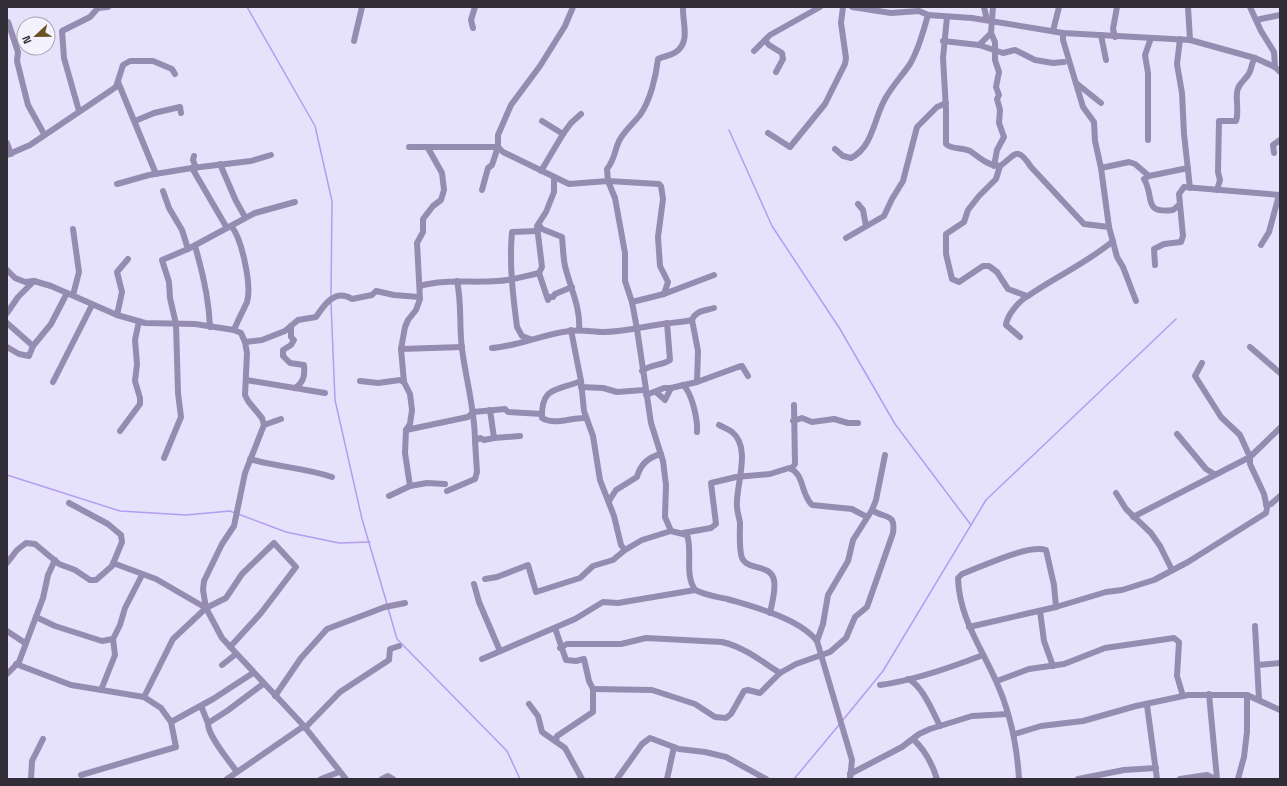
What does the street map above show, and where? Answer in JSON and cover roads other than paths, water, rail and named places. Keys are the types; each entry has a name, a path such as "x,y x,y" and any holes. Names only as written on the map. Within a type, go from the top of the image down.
{"street":[{"path":"78,110 64,58 62,31 90,17 98,8 108,7"},
{"path":"354,41 362,7"},
{"path":"473,28 470,20 475,7"},
{"path":"482,190 488,168 492,165 498,147 498,135 511,105 540,66 565,26 573,7"},
{"path":"670,531 665,517 666,484 663,461 651,423 645,392 637,329 632,302 625,281 625,253 614,198 608,181 607,169 613,162 618,142 646,105 656,76 658,60 678,51 684,43 683,7"},
{"path":"754,50 765,40 820,7"},
{"path":"768,133 790,147 825,104 845,64 846,58 841,23 843,7"},
{"path":"852,7 891,13 918,9 928,15 990,21 1063,33 1190,40 1255,58 1278,69"},
{"path":"984,7 990,21"},
{"path":"993,7 990,21 991,33 995,42 995,64 999,72 996,87 999,95 999,123 1004,137 997,150 996,179 968,210 964,222 946,234 946,254 952,279 959,282 983,266 990,266 997,272 1008,289 1027,296"},
{"path":"1053,31 1059,7"},
{"path":"1115,37 1113,28 1117,7"},
{"path":"1188,7 1190,40"},
{"path":"1250,7 1274,52 1278,69"},
{"path":"835,149 843,156 851,158 862,150 875,125 884,100 910,64 918,47 928,15"},
{"path":"1256,20 1280,15"},
{"path":"947,17 943,41 946,144 949,147 970,151 997,166"},
{"path":"8,22 18,52 17,61 28,105 44,134"},
{"path":"980,45 991,33"},
{"path":"1063,33 1063,40 1083,106 1094,122 1094,141 1101,168 1108,227 1117,257 1124,267 1136,301"},
{"path":"1101,35 1106,60"},
{"path":"1148,140 1148,73 1145,55 1151,38"},
{"path":"1180,39 1177,64 1182,93 1190,188"},
{"path":"765,40 769,45 782,53 783,59 776,72"},
{"path":"943,41 980,45 1003,53 1015,50 1035,60 1053,63 1064,62"},
{"path":"1216,190 1220,180 1218,172 1219,121 1236,121 1238,116 1236,92 1238,87 1249,74 1251,62 1255,58"},
{"path":"7,143 9,155 30,145 78,110 116,87 123,65 134,60 153,61 172,69 174,74"},
{"path":"118,82 135,120 156,174"},
{"path":"1075,83 1101,103"},
{"path":"846,238 884,216 887,212 892,198 904,180 917,127 937,107 946,103"},
{"path":"135,120 154,113 180,107 181,113"},
{"path":"541,171 571,122 581,114"},
{"path":"542,120 563,134"},
{"path":"1274,153 1273,145 1280,140"},
{"path":"409,147 498,147 503,152 554,178 576,184 608,181 659,184 661,186 662,199 658,238 660,266 668,282 664,294"},
{"path":"410,486 406,467 406,430 410,424 412,410 410,394 404,382 400,349 405,327 408,320 416,310 419,297 420,286 417,243 423,232 423,219 433,206 441,200 444,190 442,173 428,148"},
{"path":"997,166 1013,155 1020,154 1024,156 1031,167 1084,224 1108,227"},
{"path":"117,184 156,174 220,164 251,161 272,155"},
{"path":"194,156 194,168 230,227 238,235 246,266 248,297 234,330"},
{"path":"1101,168 1129,162 1136,164 1149,176"},
{"path":"220,164 236,201 245,217"},
{"path":"1179,205 1173,210 1158,211 1153,208 1144,180 1149,176 1188,168"},
{"path":"554,178 554,192 537,231 542,252 542,267 539,273 548,300 549,297 553,297 555,294 572,286"},
{"path":"1155,265 1154,249 1164,244 1181,242 1183,236 1179,205 1180,190 1184,187 1280,195 1269,232 1261,245"},
{"path":"163,191 169,208 182,230 188,249"},
{"path":"164,458 181,417 178,393 176,324 170,298 169,282 162,260 195,246 206,238 230,227 245,217 295,202"},
{"path":"858,204 864,210 866,226"},
{"path":"539,224 542,230 562,237 565,265 572,286 580,321 579,330"},
{"path":"7,347 19,354 29,356 33,346 51,324 70,294 79,272 73,229"},
{"path":"530,339 522,336 517,327 511,266 512,232 537,231"},
{"path":"1020,337 1006,325 1006,322 1018,304 1027,296 1085,261 1113,241"},
{"path":"195,246 205,281 204,291 208,298 210,327"},
{"path":"117,315 122,292 118,272 128,259"},
{"path":"7,270 15,278 25,282 34,281 70,294 117,315 139,321 158,324 195,324 234,330 240,333 245,342 247,353 245,395 262,418 264,425 245,473 234,526 222,544 204,581 203,590 206,608 222,638 304,727 346,779"},
{"path":"420,286 457,281 512,280 521,276 539,273"},
{"path":"632,302 664,294 714,274"},
{"path":"7,313 18,297 34,281"},
{"path":"447,491 475,479 477,472 473,412 462,347 460,295 457,281"},
{"path":"245,342 262,340 285,331 298,320 316,317 325,303 333,297 348,297 352,299 372,295 376,291 394,295 419,297"},
{"path":"54,382 92,305"},
{"path":"492,348 503,347 570,330 604,332 637,329 667,323 683,323 692,320 701,310 714,308"},
{"path":"692,320 698,351 697,382"},
{"path":"120,431 140,404 140,398 135,381 137,364 135,340 139,321"},
{"path":"7,323 33,346"},
{"path":"642,371 647,367 665,363 670,360 667,323"},
{"path":"291,326 291,336 294,340 292,345 283,350 283,356 285,360 290,363 304,365 305,374 299,385 295,388"},
{"path":"570,330 586,418 593,436 600,480 609,501 621,544 625,550"},
{"path":"400,349 462,347"},
{"path":"1250,347 1280,372"},
{"path":"969,627 1056,607 1106,592 1139,586 1172,570 1266,513 1264,494 1250,464 1250,457 1240,435 1221,417 1195,376 1202,363"},
{"path":"586,418 573,417 550,422 542,418 543,401 549,392 581,384 617,392 656,392 664,388 671,388 697,382 742,366 748,376"},
{"path":"246,380 325,393"},
{"path":"360,381 378,383 400,380 404,382"},
{"path":"683,385 686,388 695,411 697,432"},
{"path":"656,392 665,400 671,388"},
{"path":"682,533 711,528 716,524 711,483 742,477 770,474 780,470 791,469 795,464 793,421 794,405"},
{"path":"406,430 468,417 473,412 490,410 505,409 508,412 542,414"},
{"path":"490,410 494,438"},
{"path":"793,421 802,418 812,422 834,419 848,423 858,422"},
{"path":"264,425 281,419"},
{"path":"719,425 733,432 741,444 742,477 736,503 740,522 741,557 754,567 767,569 771,572 774,587 770,613"},
{"path":"1133,518 1214,474 1250,457 1280,428"},
{"path":"1177,434 1206,469 1214,474"},
{"path":"475,442 480,438 484,440 520,436"},
{"path":"609,501 616,490 637,477 638,472 649,457 660,454"},
{"path":"817,641 823,624 828,596 848,561 853,540 872,510 876,500 885,455"},
{"path":"250,460 276,467 290,467 332,477"},
{"path":"791,469 801,478 803,493 812,505 852,509 867,517"},
{"path":"389,496 410,486 427,483 445,484"},
{"path":"1116,493 1133,518 1151,533 1160,546 1172,570"},
{"path":"1266,505 1271,504 1280,496"},
{"path":"7,563 17,550 26,543 35,544 55,560 90,580 96,580 101,577 113,563 122,542 121,535 108,524 69,503"},
{"path":"593,689 652,690 695,704 716,717 726,718 732,714 744,691 748,690 760,693 780,673 796,664 836,648 846,638 855,617 866,607 883,564 894,524 890,518 872,510"},
{"path":"485,579 497,577 528,565 536,592 580,578 593,566 613,560 625,550 642,540 670,531 687,535 689,540 689,572 691,584 695,590"},
{"path":"144,697 173,639 206,608 226,598 242,574 257,558 266,553 274,543 296,567 261,613 230,647"},
{"path":"1019,779 1015,734 997,681 982,655 969,627 958,584 960,576 1035,548 1046,550 1054,585 1056,607"},
{"path":"7,674 16,664 36,617 43,598 48,575 55,560"},
{"path":"113,563 156,579 206,608"},
{"path":"101,690 115,655 113,639 142,575"},
{"path":"474,584 477,596 500,651"},
{"path":"482,659 575,619 603,602 618,602 695,590 752,606 789,620 812,634 817,641 852,760 850,777"},
{"path":"275,696 301,658 327,629 338,623 385,607 405,603"},
{"path":"1040,611 1044,641 1053,666"},
{"path":"36,617 55,626 102,641 113,639"},
{"path":"1255,626 1259,700"},
{"path":"555,628 560,648 566,660 576,661 584,659 589,681 593,689 593,712 557,736 556,741"},
{"path":"7,631 25,643"},
{"path":"560,648 568,644 621,644 646,638 722,642 734,645 756,656 780,673"},
{"path":"997,681 1029,669 1071,662 1105,648 1174,638 1179,642 1177,676 1183,696"},
{"path":"227,779 237,775 304,727 340,692 389,660 390,649 399,646"},
{"path":"222,665 236,654"},
{"path":"880,685 908,679 982,655"},
{"path":"1258,665 1280,663"},
{"path":"16,664 71,685 144,697 161,708 171,722 176,747 81,775"},
{"path":"171,722 201,706 253,673"},
{"path":"908,679 913,681 918,687 940,726"},
{"path":"208,723 227,711 263,684"},
{"path":"1015,734 1041,726 1083,721 1183,696 1208,694 1225,696 1247,695 1280,710"},
{"path":"1180,779 1207,775 1216,779 1208,694"},
{"path":"1238,779 1244,758 1247,732 1247,695"},
{"path":"529,704 538,716 542,732 565,748 581,779"},
{"path":"1147,704 1157,779"},
{"path":"201,706 212,736 237,775"},
{"path":"850,777 902,747 919,734 972,716 1008,714"},
{"path":"617,779 647,739 650,738 674,747 726,757 766,779"},
{"path":"32,779 32,760 43,739"},
{"path":"913,739 922,748 930,761 937,779"},
{"path":"667,779 674,747"},
{"path":"1078,779 1124,770 1156,768"},
{"path":"321,779 339,772"},
{"path":"382,779 388,776 393,779"}],"waterway":[{"path":"247,7 315,126 332,201 331,297"},
{"path":"729,130 772,226 840,329 895,424 971,525"},
{"path":"331,303 335,400 362,519 387,604"},
{"path":"843,720 883,671 986,500 1176,319"},
{"path":"7,475 120,511 186,515 230,511 235,513"},
{"path":"238,514 286,532 339,543 370,542"},
{"path":"388,608 397,639 507,751 520,779"},
{"path":"794,779 839,725"}]}
